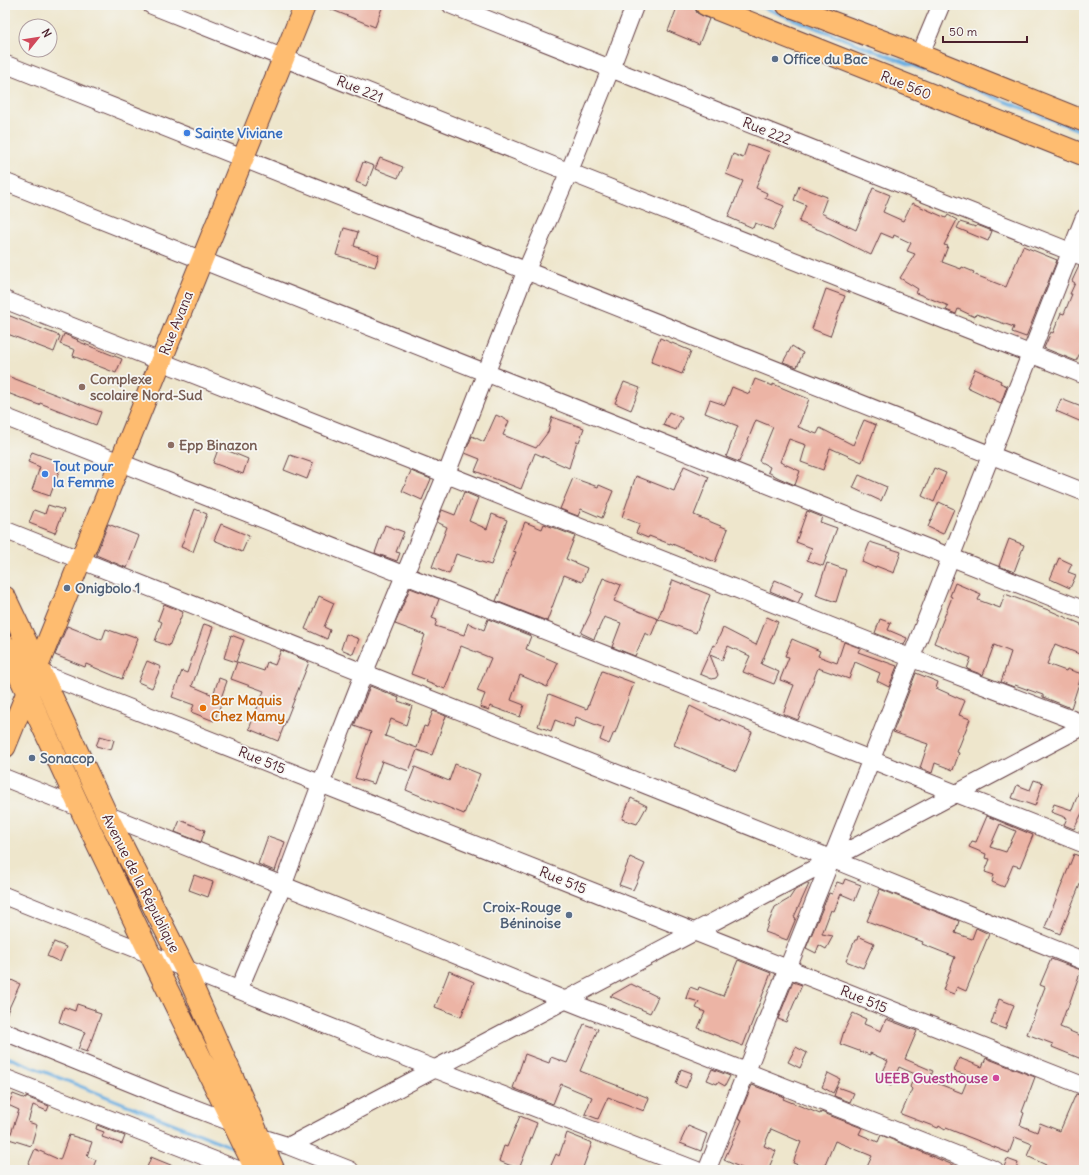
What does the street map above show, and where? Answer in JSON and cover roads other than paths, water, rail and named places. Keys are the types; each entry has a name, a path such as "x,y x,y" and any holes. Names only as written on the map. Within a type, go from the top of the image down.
{"main road":[{"name":"Rue Avana","path":"5,747 27,692 39,668 119,462 305,5"},
{"name":"Rue 560","path":"706,5 1084,155"},
{"path":"787,5 920,55 1084,121"},
{"name":"Avenue de la République","path":"5,597 107,815 184,968 274,1170"},
{"name":"Avenue de la République","path":"7,653 27,692 80,808 150,954 256,1170"}],"street":[{"name":"Rue 221","path":"151,5 1084,375"},
{"name":"Rue 222","path":"451,5 1077,254"},
{"path":"239,989 283,885 364,673 487,374 526,271 569,172 635,5"},
{"path":"920,55 942,5"},
{"path":"5,64 1084,492"},
{"path":"5,182 1084,610"},
{"path":"707,1170 832,859 1030,354 1077,254 1084,218"},
{"path":"5,300 161,360 446,475 1084,725"},
{"path":"5,417 1084,844"},
{"path":"5,530 832,859 1084,961"},
{"name":"Rue 515","path":"39,668 693,932 1084,1086"},
{"path":"289,1146 1084,725"},
{"path":"5,778 80,808"},
{"path":"107,815 565,1000 995,1170"},
{"path":"5,896 435,1069 696,1170"},
{"path":"5,1032 233,1123"},
{"path":"5,1078 239,1170"},
{"path":"260,1137 289,1146 350,1170"}],"waterway":[{"path":"757,5 1084,132"},
{"path":"5,1056 237,1149"},
{"path":"279,1166 290,1170"}],"place":[{"name":"Office du Bac","path":"775,59"},
{"name":"Sainte Viviane","path":"187,133"},
{"name":"Complexe scolaire Nord-Sud","path":"82,387"},
{"name":"Epp Binazon","path":"171,445"},
{"name":"Tout pour la Femme","path":"45,474"},
{"name":"Onigbolo 1","path":"67,588"},
{"name":"Bar Maquis Chez Mamy","path":"203,708"},
{"name":"Sonacop","path":"32,758"},
{"name":"Croix-Rouge Béninoise","path":"569,915"},
{"name":"UEEB Guesthouse","path":"996,1078"}]}
